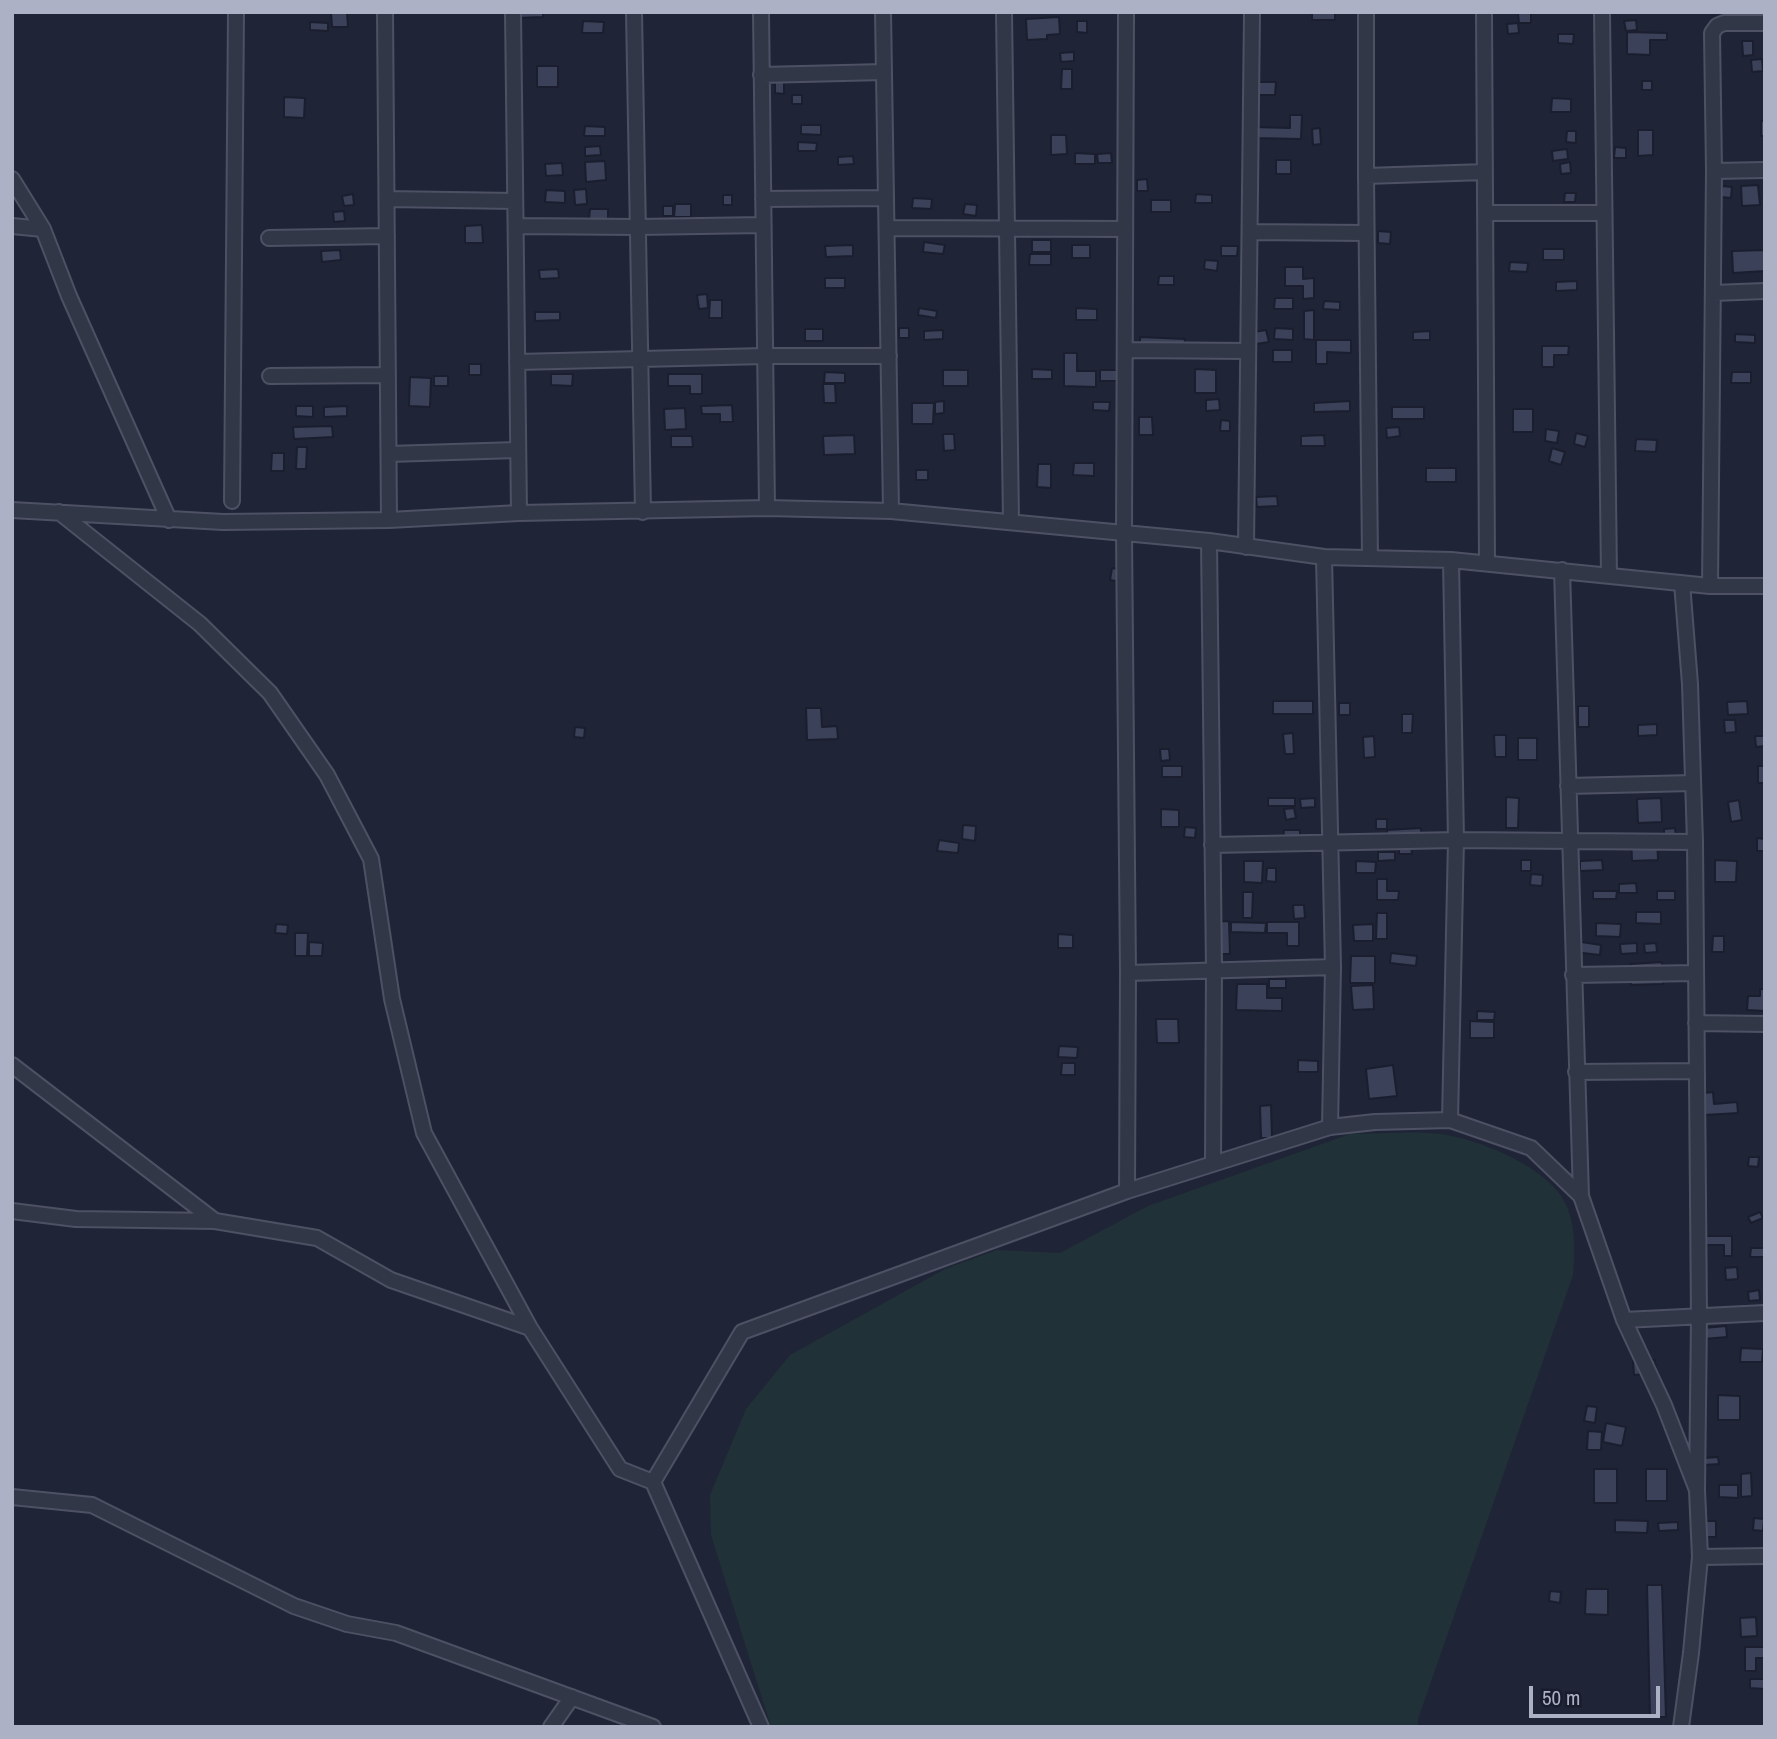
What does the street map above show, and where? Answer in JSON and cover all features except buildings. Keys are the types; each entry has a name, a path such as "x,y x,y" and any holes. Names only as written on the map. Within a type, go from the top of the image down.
{"street":[{"path":"232,501 236,12"},
{"path":"385,12 389,520"},
{"path":"513,12 519,513"},
{"path":"634,12 643,512"},
{"path":"761,12 766,508"},
{"path":"884,12 891,510"},
{"path":"1004,12 1011,522"},
{"path":"1126,12 1124,533 1127,1191"},
{"path":"1246,547 1252,12"},
{"path":"1366,12 1370,558"},
{"path":"1484,12 1487,564"},
{"path":"1602,12 1609,575"},
{"path":"1710,586 1714,171 1712,33 1717,26 1724,23 1765,23"},
{"path":"761,75 884,72"},
{"path":"1714,171 1765,170"},
{"path":"1366,176 1485,172"},
{"path":"12,179 43,229 69,296 169,520"},
{"path":"763,199 886,198"},
{"path":"387,199 515,201"},
{"path":"1485,213 1603,214"},
{"path":"516,226 763,225"},
{"path":"12,226 43,229"},
{"path":"887,228 1125,229"},
{"path":"1250,232 1366,233"},
{"path":"269,239 387,236"},
{"path":"1713,293 1765,291"},
{"path":"1125,350 1248,351"},
{"path":"517,362 889,356"},
{"path":"270,376 388,375"},
{"path":"389,454 517,450"},
{"path":"12,510 223,522 389,520 519,513 766,508 891,510 1209,541 1325,557 1451,560 1710,586 1765,586"},
{"path":"60,512 200,624 270,693 327,775 371,859 392,999 424,1133 530,1328 620,1469 653,1482 761,1727"},
{"path":"1209,541 1214,970 1213,1163"},
{"path":"1325,557 1333,967 1329,1127"},
{"path":"1450,1120 1456,840 1451,560"},
{"path":"1562,570 1581,1196 1624,1320 1664,1405 1697,1490"},
{"path":"1681,1727 1700,1557 1697,1490 1699,1317 1695,842 1690,684 1682,583"},
{"path":"1569,786 1693,783"},
{"path":"1212,845 1570,839 1695,842"},
{"path":"1128,973 1333,967"},
{"path":"1573,975 1696,973"},
{"path":"1696,1023 1765,1024"},
{"path":"12,1065 215,1221"},
{"path":"1576,1072 1695,1071"},
{"path":"653,1482 742,1332 1127,1191 1329,1127 1375,1122 1450,1120 1531,1148 1581,1196"},
{"path":"12,1211 76,1219 215,1221 317,1238 391,1280 530,1328"},
{"path":"1624,1320 1765,1313"},
{"path":"12,1497 92,1505 294,1606 347,1624 396,1633 653,1727"},
{"path":"1700,1557 1765,1556"},
{"path":"551,1727 572,1697"}],"shaded area":[{"path":"1412,1132 1447,1135 1498,1151 1532,1169 1559,1193 1570,1215 1573,1232 1573,1275 1418,1719 1418,1727 771,1727 711,1535 710,1495 746,1409 790,1355 945,1269 997,1250 1060,1253 1148,1206 1350,1134"}]}
